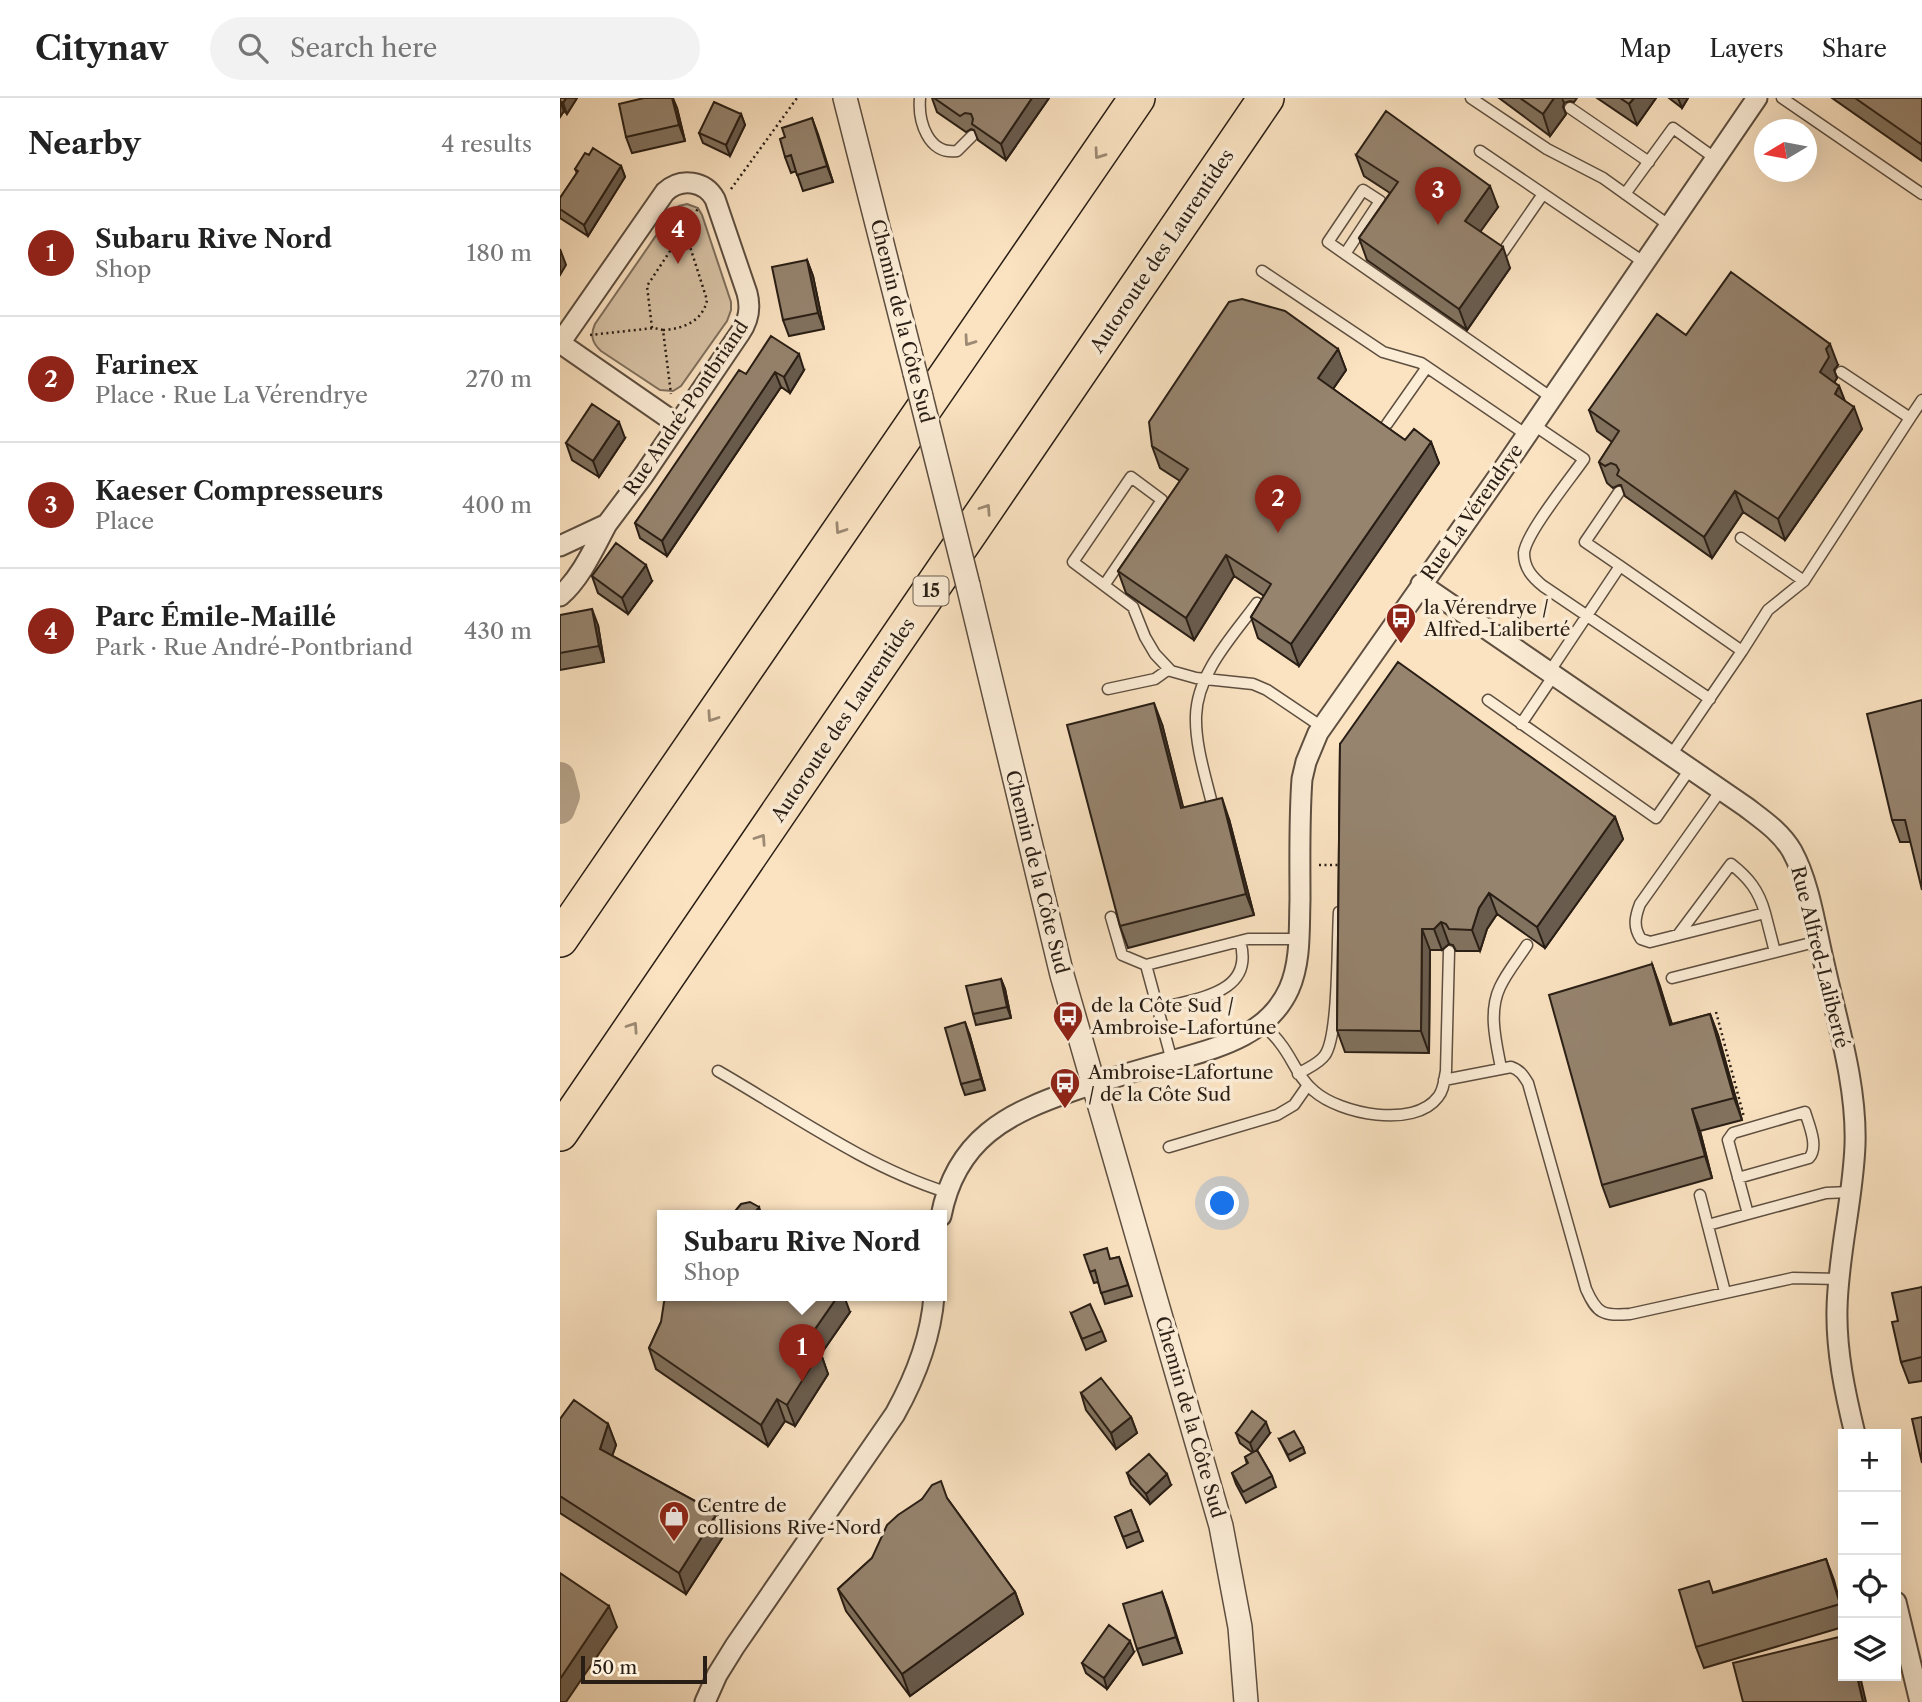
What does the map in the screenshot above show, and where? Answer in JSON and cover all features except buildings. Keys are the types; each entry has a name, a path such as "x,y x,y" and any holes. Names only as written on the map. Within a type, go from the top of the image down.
{"highway":[{"path":"560,939 1138,98"},
{"name":"Autoroute des Laurentides","path":"560,1133 1266,98"}],"street":[{"name":"Chemin de la Côte Sud","path":"845,98 968,585 1051,933 1222,1526 1237,1603 1245,1667 1246,1702"},
{"name":"Rue La Vérendrye","path":"942,1210 946,1192 958,1166 972,1148 999,1123 1028,1107 1093,1084 1236,1040 1262,1023 1280,1004 1294,975 1299,939 1303,779 1311,746 1758,98"},
{"name":"Rue André-Pontbriand","path":"560,343 665,192 676,185 690,183 708,190 717,206 747,293 749,313 744,327 636,486 607,524 568,589 560,596"},
{"path":"560,343 677,424"},
{"name":"Rue André-Pontbriand","path":"560,546 607,524"},
{"name":"Rue Alfred-Laliberté","path":"1421,584 1721,790 1769,825 1786,842 1804,881 1848,1069 1854,1107 1855,1146 1837,1310 1839,1353 1854,1429"},
{"path":"705,1702 730,1653 865,1460 903,1399 928,1335 933,1301"},
{"path":"1900,1618 1920,1702"}],"lane":[{"path":"920,98 922,122 936,147 957,151 972,136"},
{"path":"1471,98 1547,149 1603,178 1670,226"},
{"path":"1782,98 1922,194"},
{"path":"1570,108 1649,162"},
{"path":"1625,194 1673,128 1716,159"},
{"path":"1480,150 1645,263"},
{"path":"1345,254 1380,201 1363,190 1328,242 1345,254 1552,398"},
{"path":"1503,251 1543,194"},
{"path":"1262,271 1383,352 1420,363 1530,430 1584,459 1530,537 1524,552 1525,562 1533,578 1710,699"},
{"path":"1387,424 1427,367"},
{"path":"1841,372 1910,418"},
{"path":"1671,755 1768,610 1804,581 1922,400"},
{"path":"1105,583 1162,500 1131,477 1073,562 1105,583 1133,607 1145,637 1155,654 1169,669 1182,675 1239,681 1267,690 1322,727"},
{"path":"1619,492 1586,542 1742,651"},
{"path":"1741,538 1804,581"},
{"path":"1521,724 1620,565"},
{"path":"1215,816 1197,733 1197,706 1215,661 1257,603"},
{"path":"1108,689 1155,679 1169,669"},
{"path":"1488,701 1656,818 1690,769"},
{"path":"1721,790 1640,904 1636,916 1637,932 1645,942 1765,913"},
{"path":"1678,935 1731,864 1757,889 1775,952"},
{"path":"1298,1074 1320,1061 1326,1054 1334,1033 1340,884"},
{"path":"1111,917 1122,956 1146,965 1248,939 1299,939"},
{"path":"1158,1009 1228,988 1241,972 1240,941"},
{"path":"1672,978 1819,941"},
{"path":"1501,1068 1495,1027 1495,1004 1501,985 1527,945"},
{"path":"1262,1023 1281,1044 1298,1074 1324,1100 1359,1112 1395,1115 1427,1106 1438,1098 1448,1052 1449,951"},
{"path":"1146,965 1172,1061"},
{"path":"1444,1080 1501,1068 1518,1069 1528,1083 1586,1289 1600,1311 1611,1316 1630,1314 1793,1278 1839,1279"},
{"path":"718,1071 876,1164 915,1182 946,1192"},
{"path":"1168,1147 1277,1115 1294,1105 1308,1085"},
{"path":"1738,1178 1809,1158 1814,1147 1805,1112 1733,1133 1728,1140 1738,1178 1748,1214"},
{"path":"1708,1225 1826,1194 1850,1192"},
{"path":"1700,1195 1726,1292"}],"path":[{"path":"729,192 797,98"},
{"path":"590,335 656,328 671,330 694,321 704,312 707,300 677,205"},
{"path":"656,328 647,286 699,207"},
{"path":"663,330 671,394"},
{"path":"1315,865 1347,865"},
{"path":"1340,884 1341,865"},
{"path":"1716,1012 1742,1108"}],"shaded area":[{"path":"687,204 698,208 702,215 731,302 731,310 727,321 681,386 673,391 660,390 601,351 592,335 595,324 673,211"}],"waterway":[{"path":"560,777 565,796 560,809"}],"place":[{"name":"Kaeser Compresseurs","path":"1438,225"},
{"name":"Parc Émile-Maillé","path":"678,264"},
{"name":"Farinex","path":"1278,533"},
{"name":"la Vérendrye / Alfred-Laliberté","path":"1401,645"},
{"name":"de la Côte Sud / Ambroise-Lafortune","path":"1068,1043"},
{"name":"Ambroise-Lafortune / de la Côte Sud","path":"1065,1110"},
{"name":"Subaru Rive Nord","path":"802,1382"},
{"name":"Centre de collisions Rive-Nord","path":"674,1543"}]}
